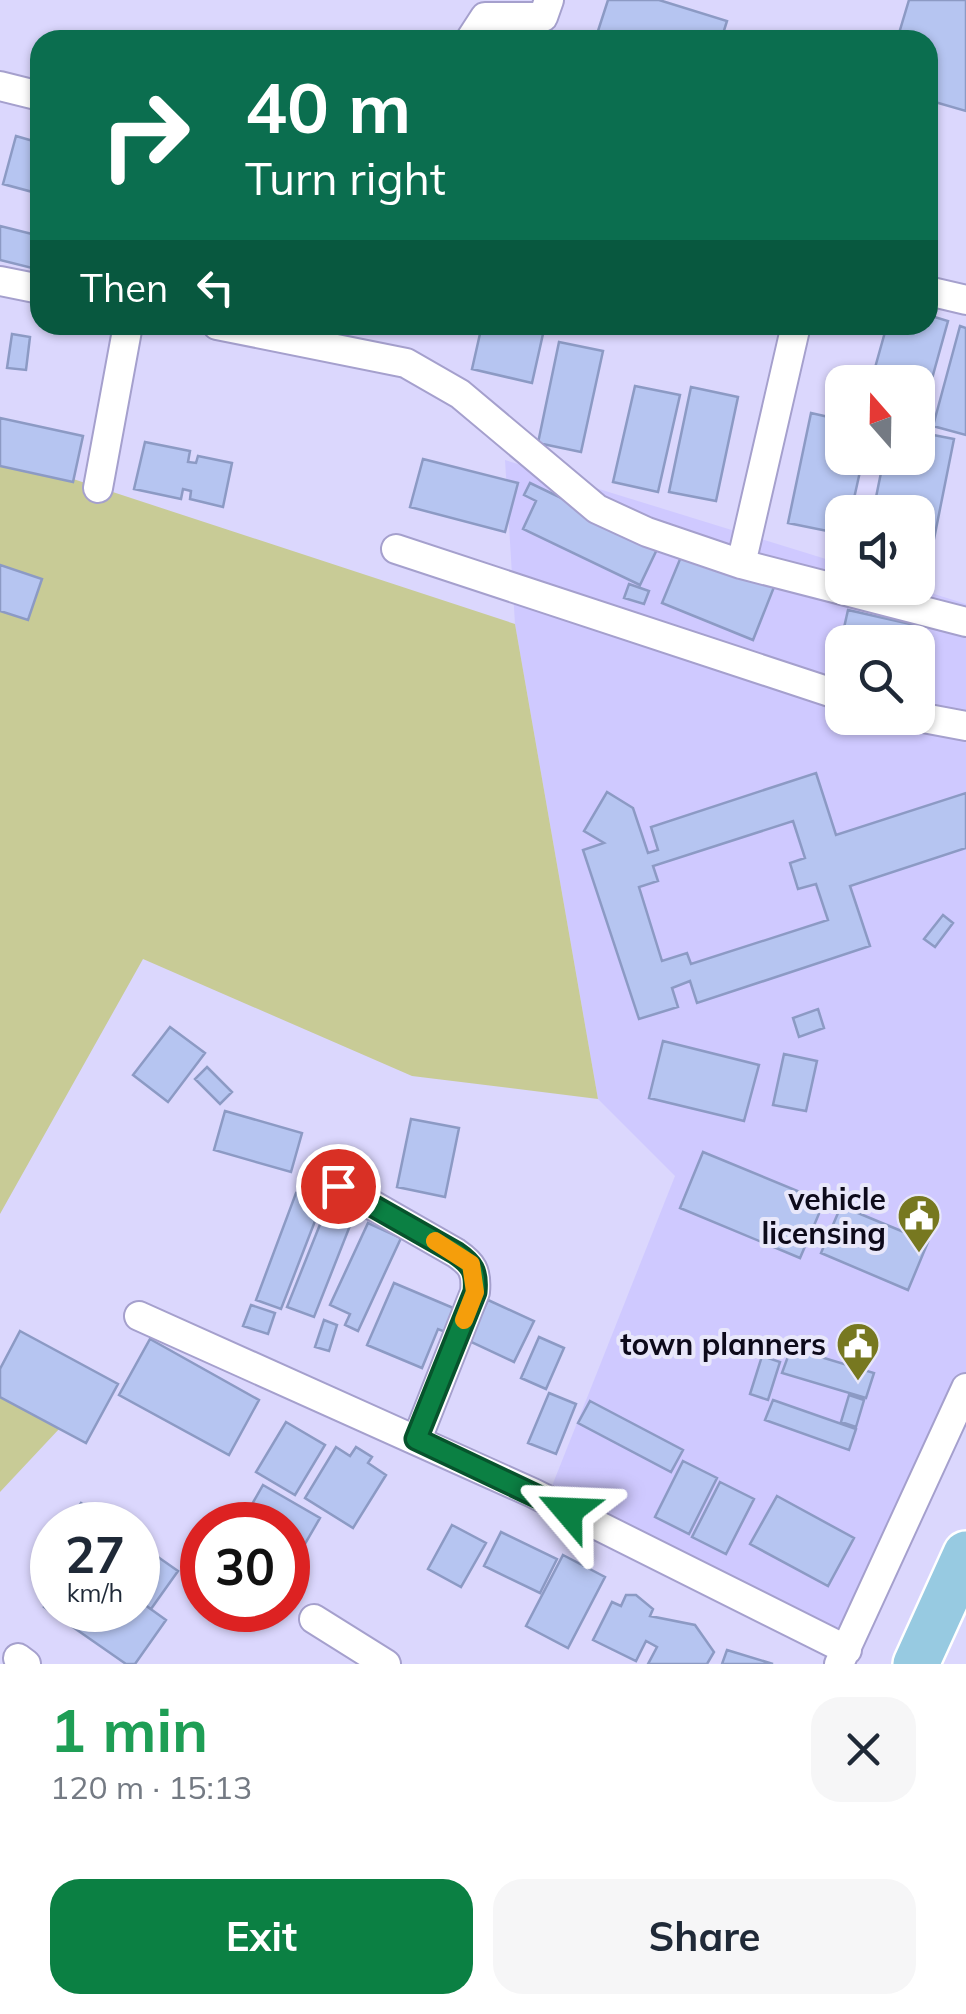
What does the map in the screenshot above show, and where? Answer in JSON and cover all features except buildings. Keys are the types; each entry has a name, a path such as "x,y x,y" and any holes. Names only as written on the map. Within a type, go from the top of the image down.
{"main road":[{"path":"916,1664 966,1554"}],"street":[{"path":"477,30 485,17 544,17 549,0"},
{"path":"0,86 30,94"},
{"path":"0,281 30,287"},
{"path":"938,293 966,300"},
{"path":"98,488 126,335"},
{"path":"265,335 406,364 460,394 597,509 647,532 741,564 966,622"},
{"path":"741,564 794,335"},
{"path":"396,549 825,690"},
{"path":"935,720 966,726"},
{"path":"338,1186 456,1253 471,1264 476,1278 475,1292 416,1439"},
{"path":"139,1316 416,1439 843,1657 966,1388"},
{"path":"314,1619 386,1664"}],"shaded area":[{"path":"505,460 825,559 825,605 935,605 935,594 966,604 966,1399 855,1638 552,1486 675,1176 598,1099 515,624"}],"green space":[{"path":"0,455 515,624 598,1099 412,1076 143,959 0,1214"},
{"path":"0,1397 60,1428 0,1492"}],"slow traffic":[{"path":"435,1241 471,1264 475,1292 464,1320"}],"place":[{"name":"vehicle licensing","path":"919,1254"},
{"name":"town planners","path":"858,1382"}],"route":[{"path":"338,1186 456,1253 471,1264 476,1278 475,1292 416,1439 568,1511"}]}
